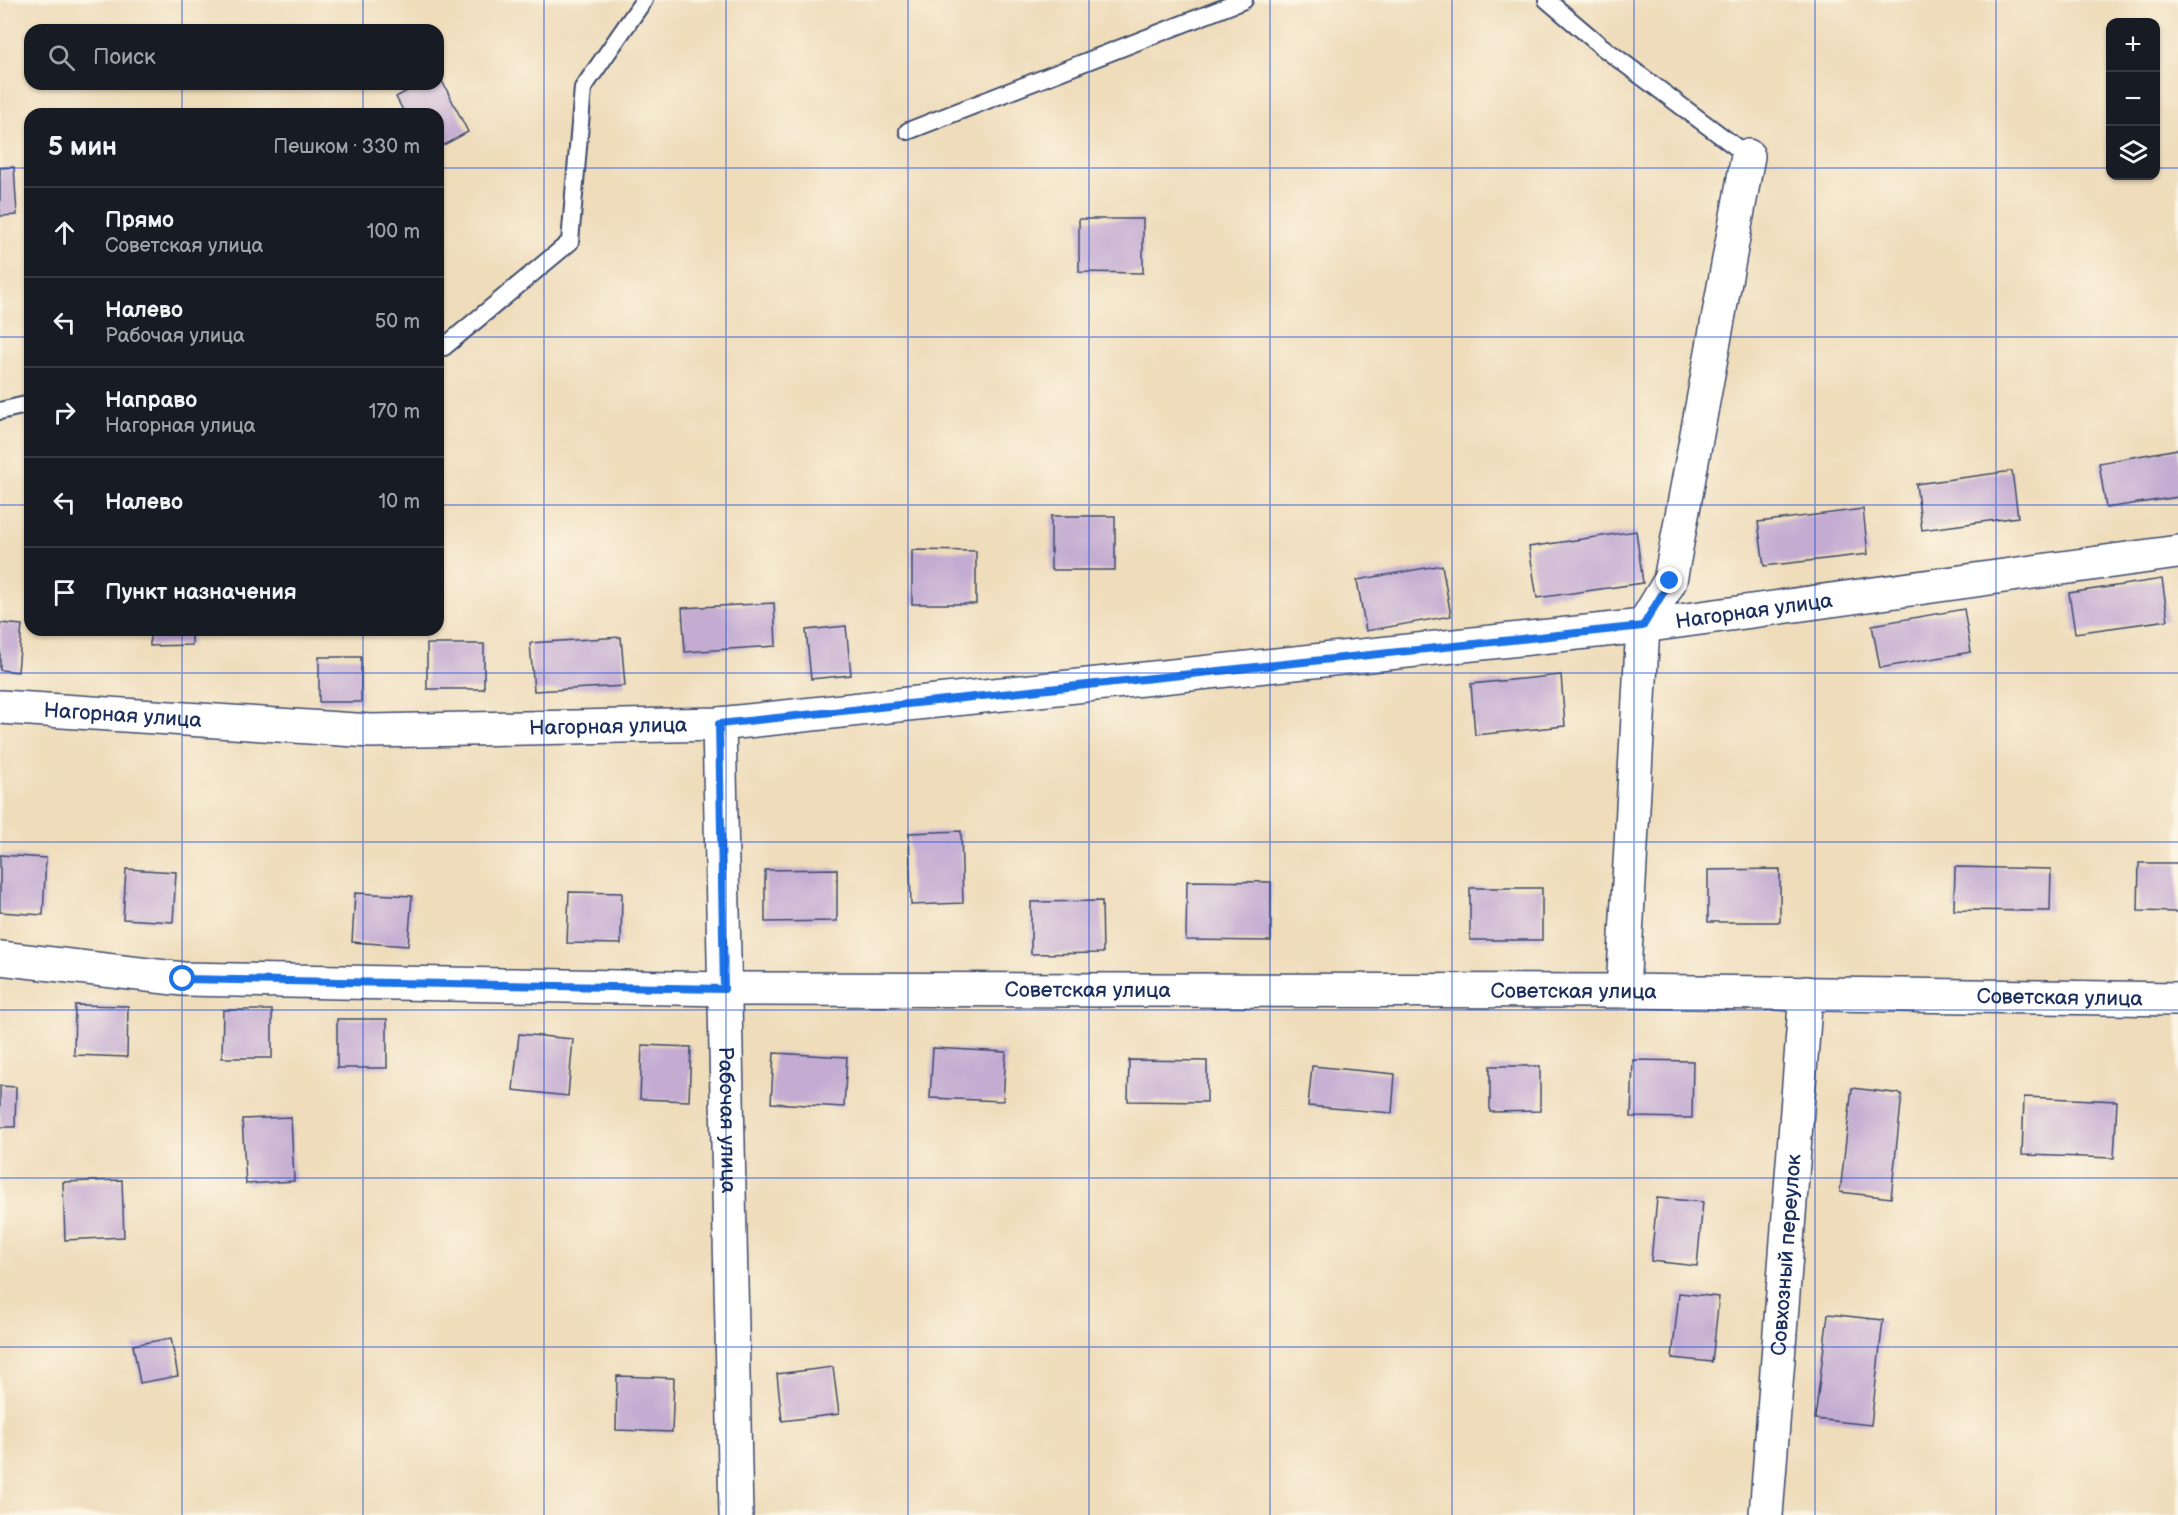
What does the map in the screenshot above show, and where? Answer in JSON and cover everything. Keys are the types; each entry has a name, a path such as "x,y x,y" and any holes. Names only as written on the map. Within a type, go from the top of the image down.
{"street":[{"path":"1623,991 1643,626 1670,581 1748,156"},
{"name":"Нагорная улица","path":"0,707 371,730 719,724 1643,626 2178,552"},
{"name":"Рабочая улица","path":"719,724 736,1515"},
{"name":"Советская улица","path":"0,958 183,979 724,989 1623,991 2178,999"},
{"name":"Совхозный переулок","path":"1766,1515 1806,993"}],"lane":[{"path":"444,347 570,242 584,88 644,0"},
{"path":"909,131 1244,0"},
{"path":"1547,0 1600,46 1748,156"},
{"path":"0,411 24,405"}],"building":[{"path":"444,85 468,132 444,145 444,108 402,108 396,97 409,90 444,90"},
{"path":"14,167 17,215 0,216 0,168"},
{"path":"1079,219 1143,219 1143,273 1079,272"},
{"path":"2178,449 2178,497 2106,508 2099,463"},
{"path":"2012,471 2018,517 1922,530 1916,484"},
{"path":"1863,509 1868,554 1764,566 1758,522"},
{"path":"1051,516 1115,516 1115,570 1051,570"},
{"path":"1636,531 1643,583 1537,598 1529,547"},
{"path":"912,550 976,551 976,604 912,604"},
{"path":"1442,565 1451,616 1366,631 1357,580"},
{"path":"2162,579 2168,620 2075,633 2069,593"},
{"path":"774,603 776,646 685,652 682,608"},
{"path":"1964,609 1971,652 1880,668 1872,625"},
{"path":"0,623 22,625 18,672 0,670"},
{"path":"846,626 851,675 811,679 806,630"},
{"path":"150,636 192,636 192,645 150,646"},
{"path":"621,637 625,686 534,691 530,643"},
{"path":"427,644 484,644 484,689 427,689"},
{"path":"319,657 361,657 361,702 319,702"},
{"path":"1561,675 1565,726 1475,735 1471,684"},
{"path":"961,831 963,903 911,905 909,833"},
{"path":"0,855 46,858 43,915 0,912"},
{"path":"2139,863 2178,863 2178,912 2138,911"},
{"path":"1955,867 2051,869 2050,911 1954,910"},
{"path":"126,869 176,872 173,922 123,919"},
{"path":"837,869 837,921 765,922 765,870"},
{"path":"1780,869 1780,922 1708,922 1708,870"},
{"path":"1187,881 1271,882 1271,941 1186,940"},
{"path":"1470,888 1542,888 1542,940 1470,940"},
{"path":"569,892 622,893 621,944 567,943"},
{"path":"355,893 412,896 408,946 352,942"},
{"path":"1102,901 1103,953 1031,954 1031,902"},
{"path":"75,1005 128,1006 127,1057 74,1055"},
{"path":"223,1010 272,1010 272,1058 222,1058"},
{"path":"337,1019 387,1019 387,1068 337,1068"},
{"path":"519,1034 573,1039 568,1096 513,1090"},
{"path":"642,1045 691,1047 689,1101 640,1099"},
{"path":"933,1048 1006,1052 1003,1101 930,1098"},
{"path":"774,1053 847,1057 844,1107 771,1103"},
{"path":"1129,1060 1207,1061 1207,1102 1128,1101"},
{"path":"1633,1060 1693,1061 1692,1118 1631,1117"},
{"path":"1312,1066 1395,1074 1392,1113 1308,1106"},
{"path":"1490,1066 1540,1066 1540,1111 1490,1112"},
{"path":"0,1086 16,1087 15,1127 0,1127"},
{"path":"1852,1088 1902,1094 1891,1198 1840,1192"},
{"path":"2024,1097 2117,1101 2114,1158 2022,1155"},
{"path":"291,1117 294,1181 246,1184 242,1119"},
{"path":"122,1180 124,1237 65,1240 63,1182"},
{"path":"1657,1198 1703,1202 1697,1266 1651,1261"},
{"path":"1679,1293 1719,1297 1712,1362 1672,1358"},
{"path":"1828,1314 1883,1320 1871,1425 1815,1419"},
{"path":"171,1338 178,1376 140,1383 133,1345"},
{"path":"833,1367 839,1414 782,1421 777,1374"},
{"path":"617,1376 674,1378 672,1432 616,1430"}],"route":[{"path":"183,979 724,989 719,724 1643,626 1670,581"}]}
